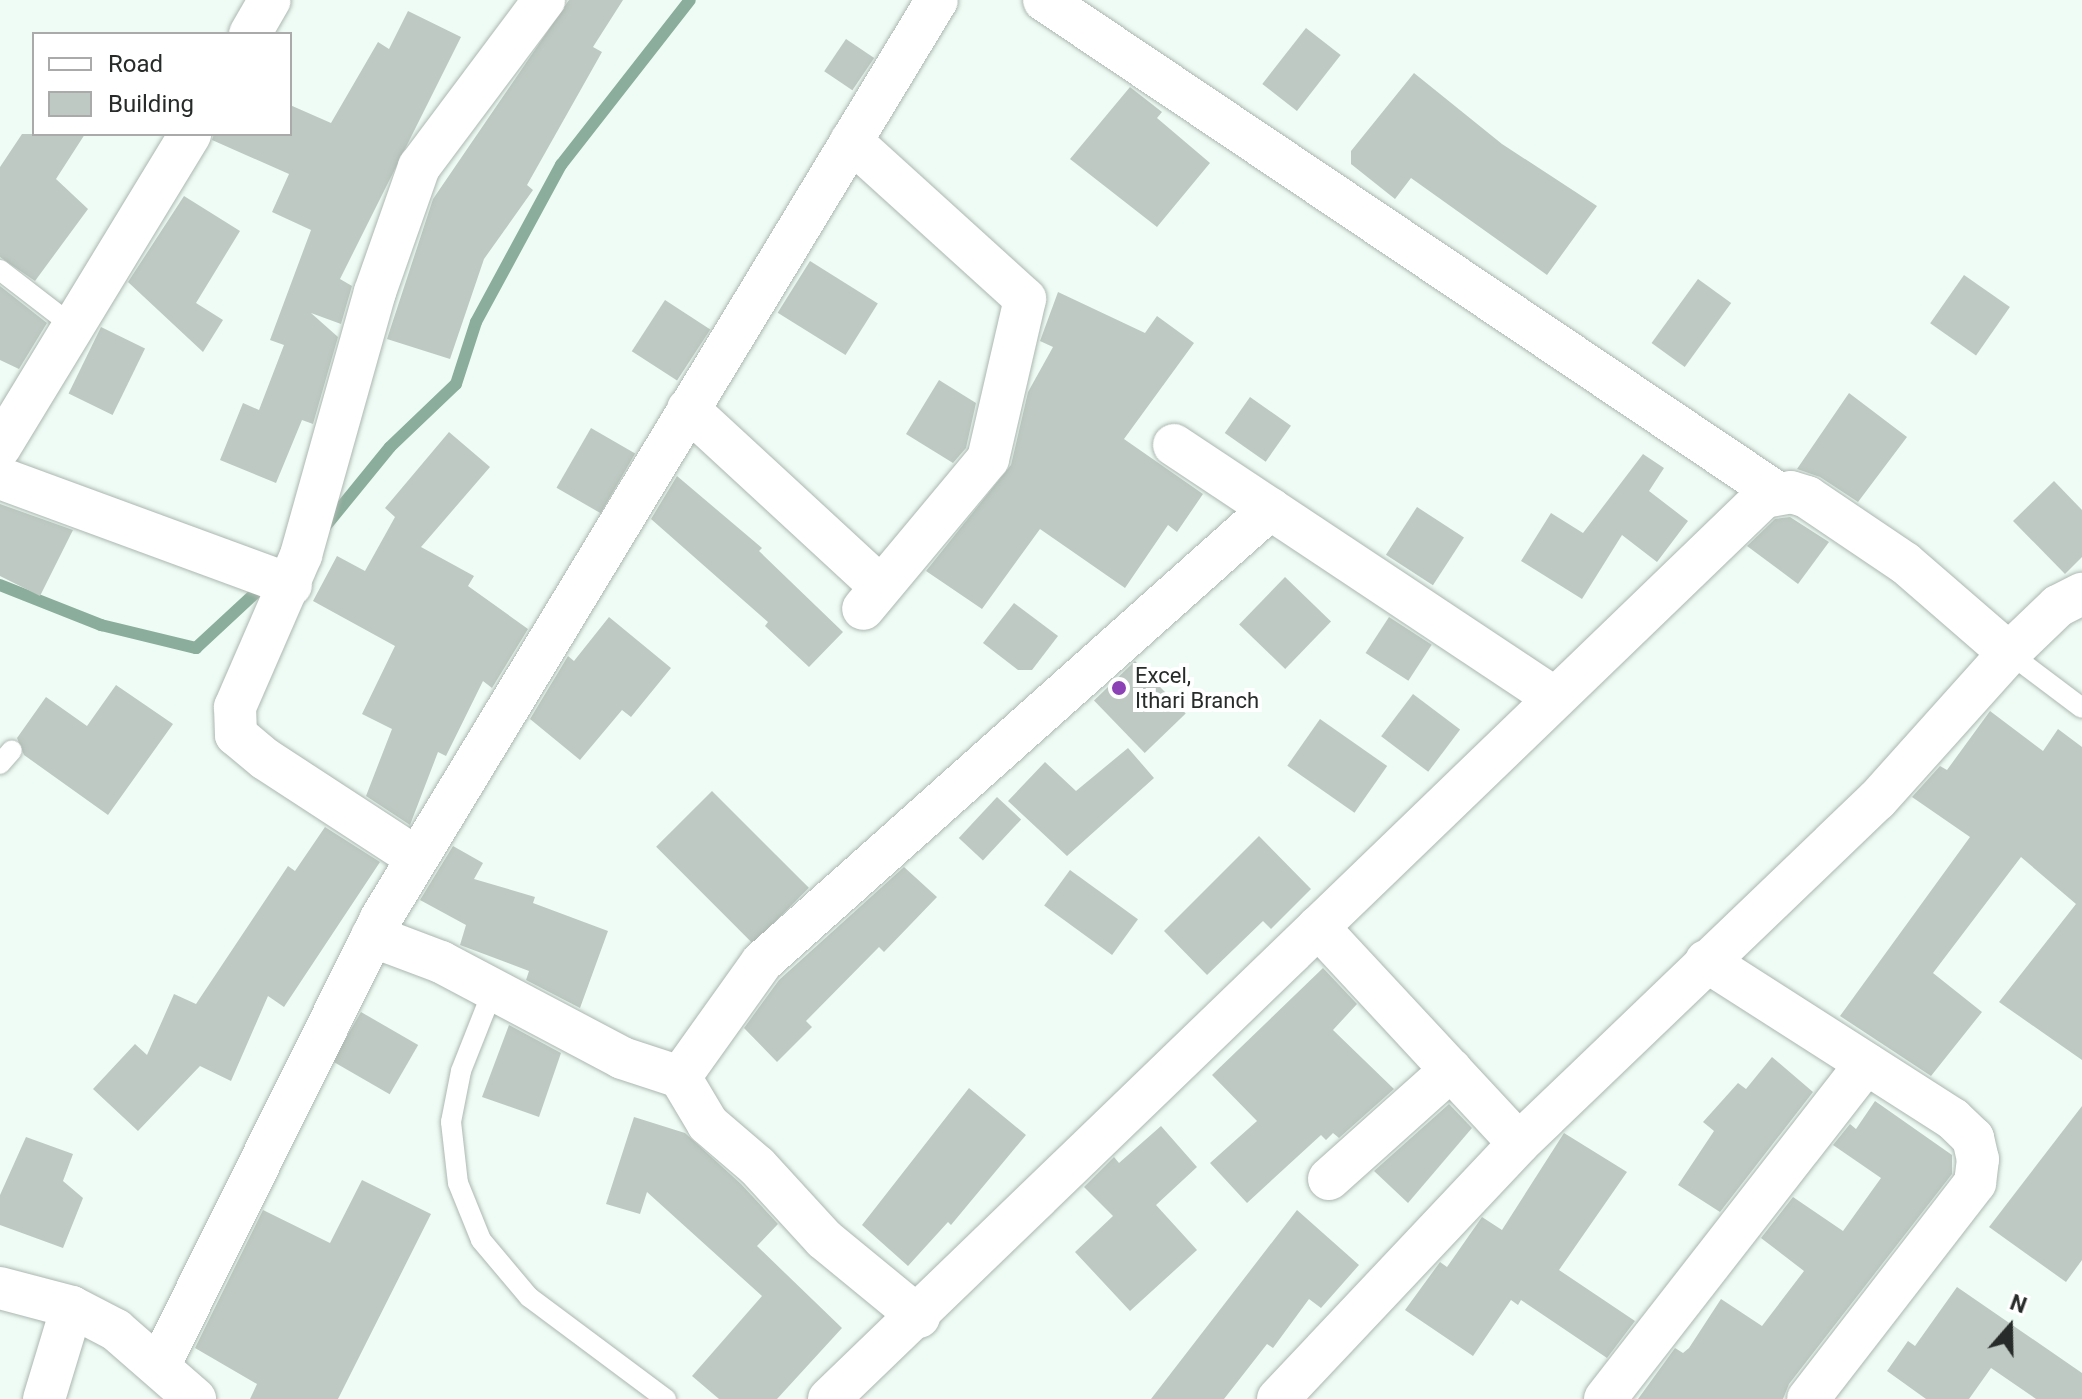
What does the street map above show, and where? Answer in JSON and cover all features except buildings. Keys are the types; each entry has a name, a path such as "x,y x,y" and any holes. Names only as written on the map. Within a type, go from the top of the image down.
{"street":[{"path":"251,32 270,0"},
{"path":"417,858 236,735 235,707 291,585 375,292 419,167 544,0"},
{"path":"160,1364 372,936 937,0"},
{"path":"1044,0 1777,493"},
{"path":"0,447 189,136"},
{"path":"688,409 872,598 988,459 1025,299 851,141"},
{"path":"1174,445 1555,698"},
{"path":"0,478 291,585"},
{"path":"829,1399 919,1317 1764,497 1777,493 1807,497 1905,563 2009,653"},
{"path":"680,1077 762,962 1270,509"},
{"path":"1278,1399 1519,1143 1877,800 2009,653 2058,606 2082,594"},
{"path":"1318,927 1519,1143"},
{"path":"372,936 441,962 622,1058 680,1077 708,1124 757,1166 824,1239 919,1317"},
{"path":"1706,961 1866,1064 1973,1138 1978,1159 1975,1183 1808,1399"},
{"path":"1605,1399 1866,1064"},
{"path":"1329,1179 1451,1070"},
{"path":"0,1288 72,1307 116,1330 160,1364 195,1399"},
{"path":"44,1399 72,1307"}],"lane":[{"path":"0,270 74,327"},
{"path":"2009,653 2082,708"},
{"path":"493,990 461,1071 451,1122 458,1183 481,1240 529,1297 666,1399"}],"waterway":[{"path":"324,528 390,447 456,384 476,322 561,165 690,0"},
{"path":"0,585 101,625 196,648 265,584"}],"place":[{"name":"Excel, Ithari Branch","path":"1119,688"}]}
